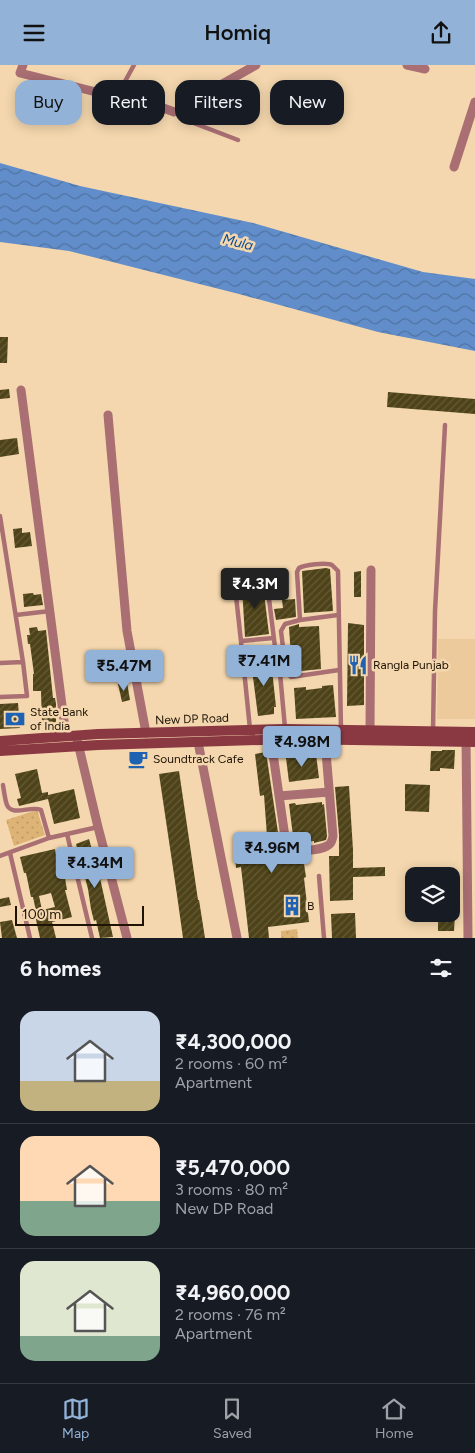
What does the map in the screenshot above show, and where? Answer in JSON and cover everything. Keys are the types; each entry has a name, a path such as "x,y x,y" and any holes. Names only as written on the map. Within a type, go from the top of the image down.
{"main road":[{"name":"New DP Road","path":"0,751 146,733 285,729 432,731 470,737"},
{"name":"New DP Road","path":"0,741 66,737 78,741 198,743 470,737"}],"street":[{"path":"23,65 20,73 92,91"},
{"path":"229,80 256,65"},
{"path":"407,65 425,69"},
{"path":"454,167 475,102"},
{"path":"21,390 66,737"},
{"path":"108,415 127,631 146,733"},
{"path":"370,731 371,570"},
{"path":"468,938 470,737"},
{"path":"271,740 286,844 288,848 295,851 324,847 332,841 325,740"},
{"path":"78,741 126,938"},
{"path":"198,743 237,938"},
{"path":"279,796 329,792"}],"lane":[{"path":"126,80 134,65"},
{"path":"199,125 238,140"},
{"path":"432,731 435,611 445,425"},
{"path":"0,516 27,696 0,697"},
{"path":"300,620 299,568 303,565 329,564 334,566 338,571 341,730"},
{"path":"243,659 276,655 266,575 234,579 250,730"},
{"path":"16,615 50,611"},
{"path":"338,615 285,624 281,631 286,672 288,675 294,677 339,670"},
{"path":"241,641 274,638"},
{"path":"0,663 23,662"},
{"path":"280,673 285,729"},
{"path":"3,785 7,806 10,809 15,811 34,808 41,810 49,838"},
{"path":"0,856 49,838 98,827"},
{"path":"67,834 92,938"},
{"path":"10,853 30,938"},
{"path":"319,877 324,938"}],"shaded area":[{"path":"438,639 475,639 475,719 437,719"},
{"path":"37,810 45,835 14,846 6,820"},
{"path":"297,929 298,938 281,938 281,931"}],"water":[{"name":"Mula","path":"0,163 80,186 253,223 423,272 475,279 475,351 378,332 239,294 69,251 0,242"}],"building":[{"path":"0,337 8,337 7,363 0,363"},
{"path":"9,389 10,398 0,399 0,390"},
{"path":"388,392 475,399 475,414 387,407"},
{"path":"17,438 19,454 0,457 0,440"},
{"path":"22,528 22,533 30,532 32,546 15,548 13,529"},
{"path":"330,569 333,611 304,613 302,571"},
{"path":"361,571 361,597 354,597 354,572"},
{"path":"260,581 260,585 263,585 269,634 245,637 242,587 245,587 245,582"},
{"path":"33,593 34,595 41,594 43,605 24,607 23,594"},
{"path":"295,599 296,617 276,620 274,609 283,608 282,600"},
{"name":"Rangla Punjab","path":"348,623 364,625 364,705 347,706"},
{"path":"299,624 299,627 319,626 321,669 292,672 289,627"},
{"path":"37,627 38,631 46,630 53,698 55,698 56,704 56,725 42,726 41,691 33,691 34,674 27,635 30,635 29,628"},
{"path":"271,660 276,707 274,707 274,714 258,716 251,662"},
{"path":"127,682 130,700 122,702 118,684"},
{"path":"333,685 336,717 296,719 294,688 306,687 306,690"},
{"path":"18,703 20,728 0,729 0,704"},
{"path":"455,750 454,769 440,768 440,771 430,771 431,751"},
{"path":"266,752 282,859 303,857 309,922 268,927 269,938 249,938 241,867 236,868 235,855 268,850 264,795 260,796 255,754"},
{"path":"316,754 319,778 289,782 286,758"},
{"path":"37,769 42,793 48,792 48,795 74,789 80,818 54,824 48,799 19,806 17,799 21,798 15,774"},
{"path":"179,771 205,938 183,938 159,774"},
{"path":"405,784 430,785 429,812 405,811"},
{"path":"349,786 353,868 385,867 385,876 353,877 353,900 330,901 329,856 339,856 335,787"},
{"path":"322,802 322,805 324,804 326,840 294,844 289,804"},
{"path":"89,839 113,937 100,938 96,920 94,921 91,909 88,889 76,844"},
{"path":"55,849 59,873 64,872 67,890 65,890 72,917 52,922 56,938 40,938 33,897 31,897 26,873 24,873 20,857","holes":["51,893 55,907 42,910 39,896"]},
{"path":"9,897 11,905 0,907 0,899"},
{"path":"355,913 356,938 332,938 331,914"},
{"path":"12,920 17,938 2,938 0,922"},
{"path":"438,922 455,922 454,931 438,931"}],"place":[{"name":"Rangla Punjab","path":"358,665"},
{"name":"State Bank of India","path":"15,719"},
{"name":"Soundtrack Cafe","path":"138,759"},
{"name":"B","path":"292,906"}]}
